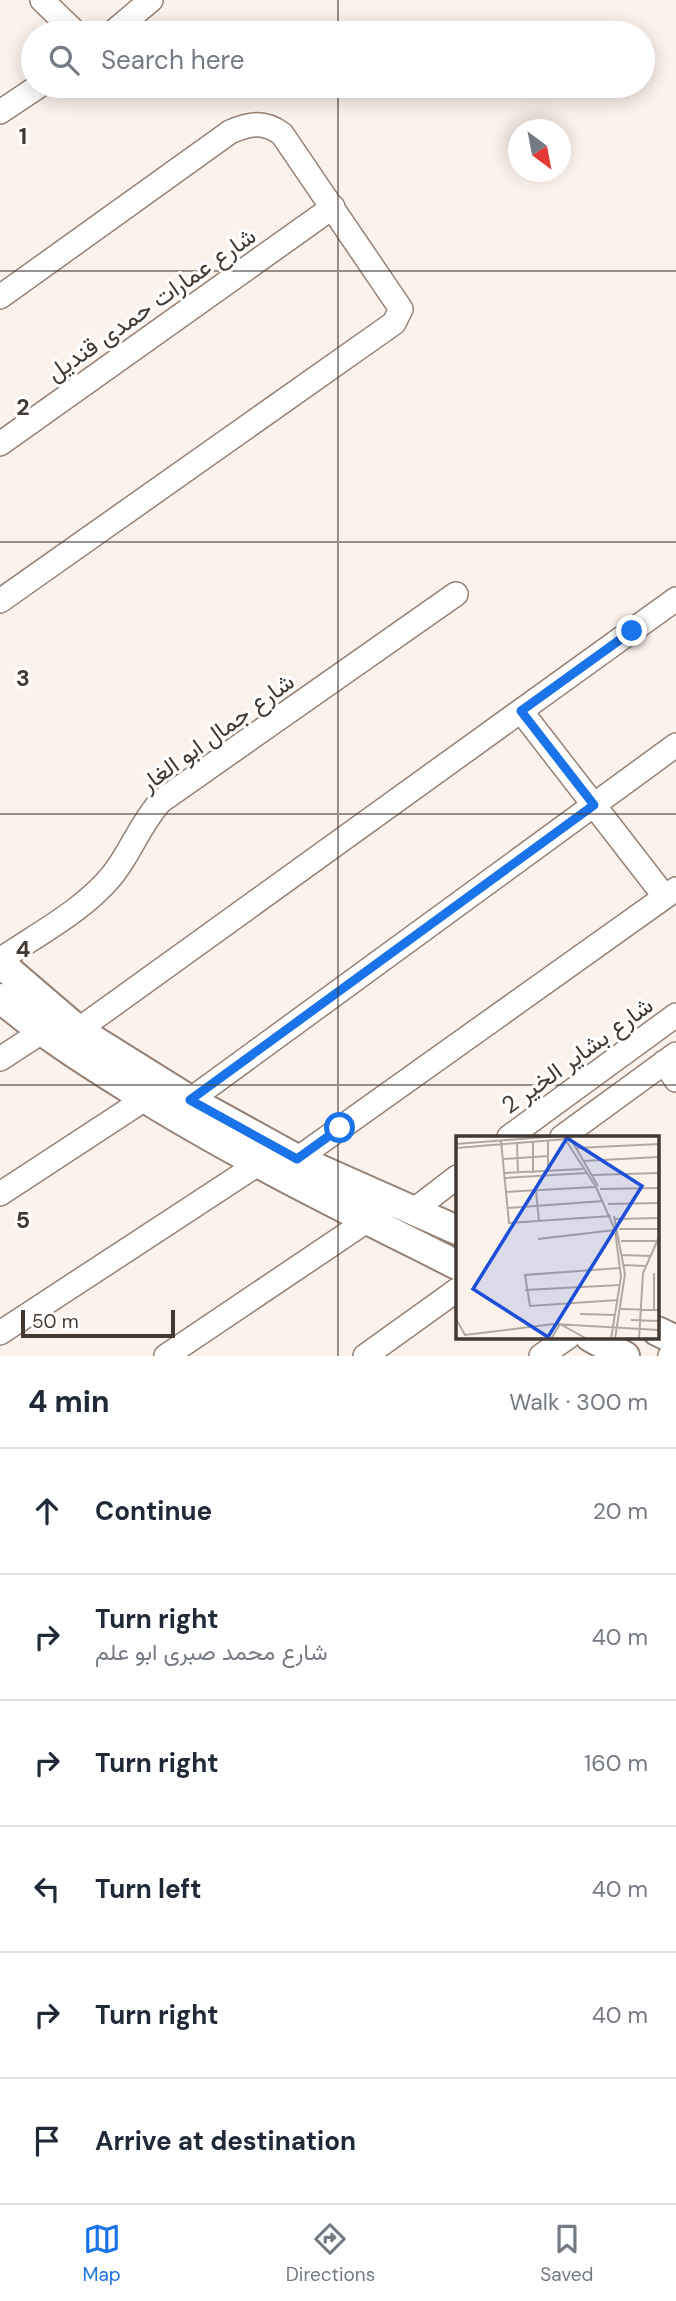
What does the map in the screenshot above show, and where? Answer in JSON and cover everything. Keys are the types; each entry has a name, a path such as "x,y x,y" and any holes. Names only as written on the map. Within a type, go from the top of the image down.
{"street":[{"path":"42,0 64,21"},
{"path":"126,21 151,0"},
{"path":"0,112 21,98"},
{"path":"0,297 230,132 252,124 263,124 282,134 399,301 401,313 397,320 0,601"},
{"name":"شارع عمارات حمدى قنديل","path":"0,443 333,207"},
{"name":"شارع جمال ابو الغار","path":"0,961 103,886 118,867 144,822 161,801 456,594"},
{"path":"78,1030 676,599"},
{"path":"297,1159 670,893 594,805 521,711"},
{"path":"190,1100 676,745"},
{"path":"0,961 78,1030 190,1100 297,1159 414,1210 454,1224"},
{"path":"0,998 43,1031 145,1099 258,1164 456,1264"},
{"name":"شارع بشاير الخير 2","path":"510,1136 676,1015"},
{"path":"0,1059 43,1031"},
{"path":"564,1136 672,1065"},
{"path":"0,1194 145,1099"},
{"path":"0,1333 258,1164"},
{"path":"414,1210 456,1178"},
{"path":"166,1356 368,1220"},
{"path":"365,1356 456,1291"},
{"path":"658,1331 676,1340"},
{"path":"541,1356 567,1338"},
{"path":"592,1338 625,1356"},
{"path":"670,1356 676,1352"}],"route":[{"path":"340,1128 297,1159 190,1100 594,805 521,711 632,631"}]}
